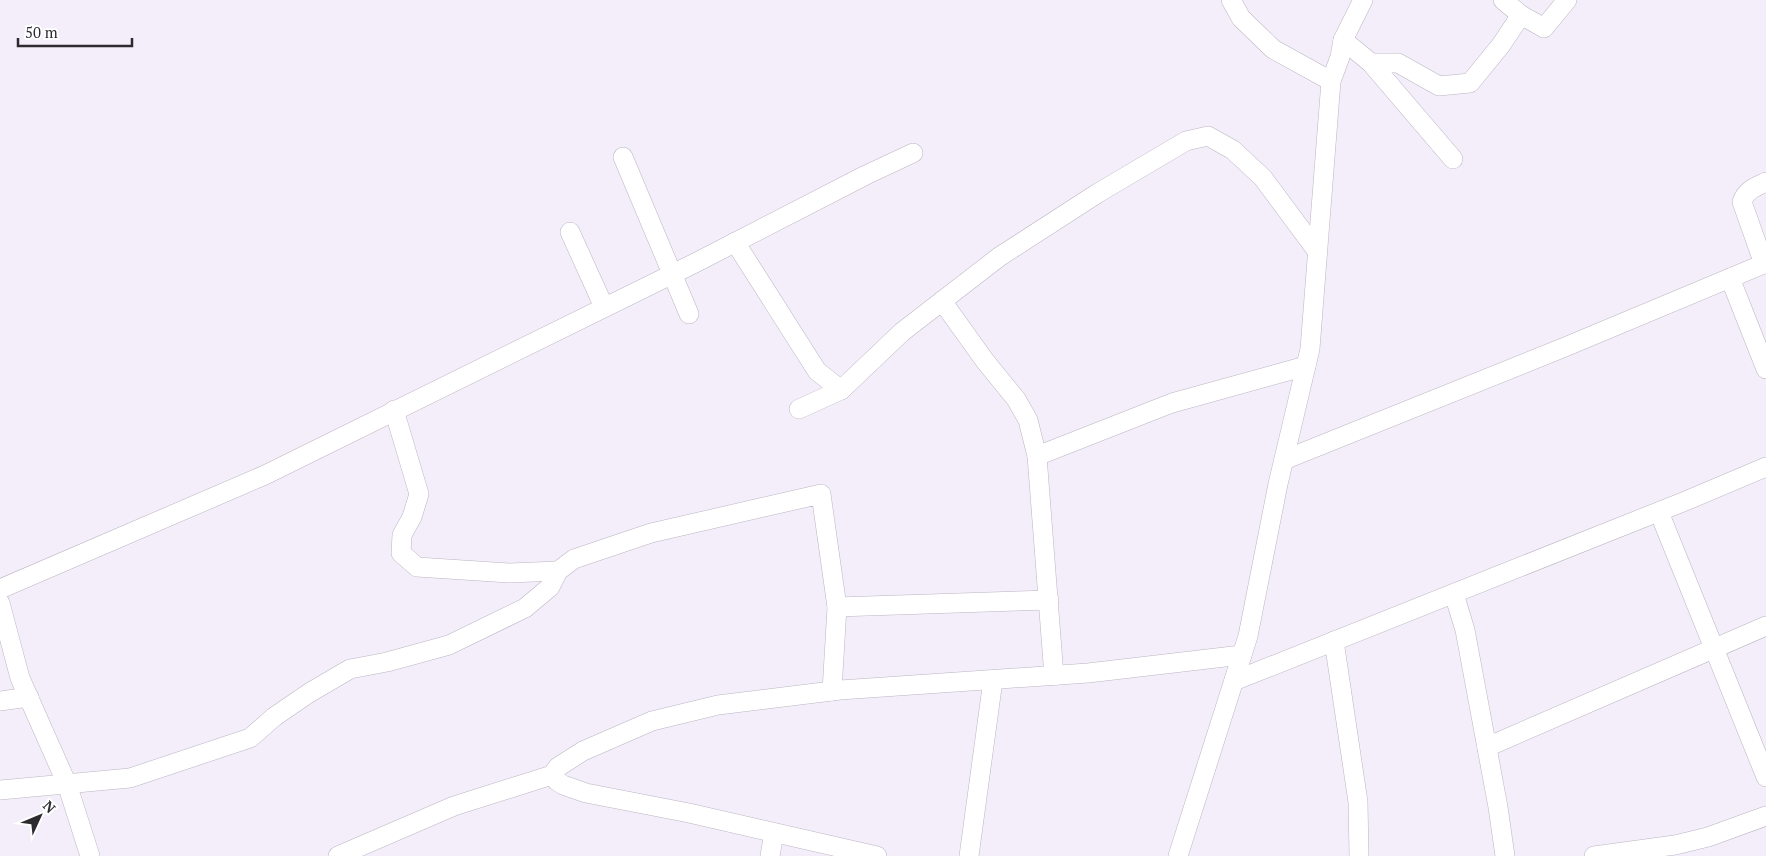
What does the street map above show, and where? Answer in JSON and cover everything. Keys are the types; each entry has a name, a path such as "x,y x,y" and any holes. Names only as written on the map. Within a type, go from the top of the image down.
{"street":[{"path":"1231,0 1241,18 1273,49 1331,81"},
{"path":"1178,856 1248,636 1284,460 1310,349 1331,81 1340,57 1343,40 1363,0"},
{"path":"1503,0 1521,15 1544,28 1567,0"},
{"path":"1371,62 1398,63 1439,86 1470,83 1501,45 1521,15"},
{"path":"1343,40 1371,62 1453,158"},
{"path":"800,409 841,390 902,332 1000,257 1098,193 1186,141 1208,136 1232,150 1263,178 1317,251"},
{"path":"0,589 265,475 913,153"},
{"path":"623,157 689,314"},
{"path":"1284,460 1565,347 1765,263 1742,202 1744,195 1752,188 1766,182"},
{"path":"570,232 604,307"},
{"path":"735,242 817,371 841,390"},
{"path":"1730,278 1766,369"},
{"path":"942,302 985,361 1016,398 1028,420 1037,456 1054,676"},
{"path":"1037,456 1172,403 1306,366"},
{"path":"394,410 419,494 412,517 402,535 401,553 417,567 509,573 558,571"},
{"path":"1234,682 1659,512 1766,467"},
{"path":"0,790 130,778 250,738 274,717 350,669 387,662 448,645 526,608 550,587 558,571 574,559 651,532 821,494 837,607 832,691"},
{"path":"1659,512 1765,769"},
{"path":"1454,594 1465,630 1498,807 1505,856"},
{"path":"837,607 1049,600"},
{"path":"0,603 20,678 67,784 90,856"},
{"path":"1486,746 1766,626"},
{"path":"1334,641 1358,802 1359,856"},
{"path":"338,856 454,806 552,775 558,766 583,751 652,722 718,705 832,691 1088,674 1242,655"},
{"path":"969,856 993,680"},
{"path":"0,701 29,697"},
{"path":"552,775 563,785 586,793 689,813 877,856"},
{"path":"1594,856 1675,845 1708,837 1766,816"},
{"path":"770,856 774,833"}]}
